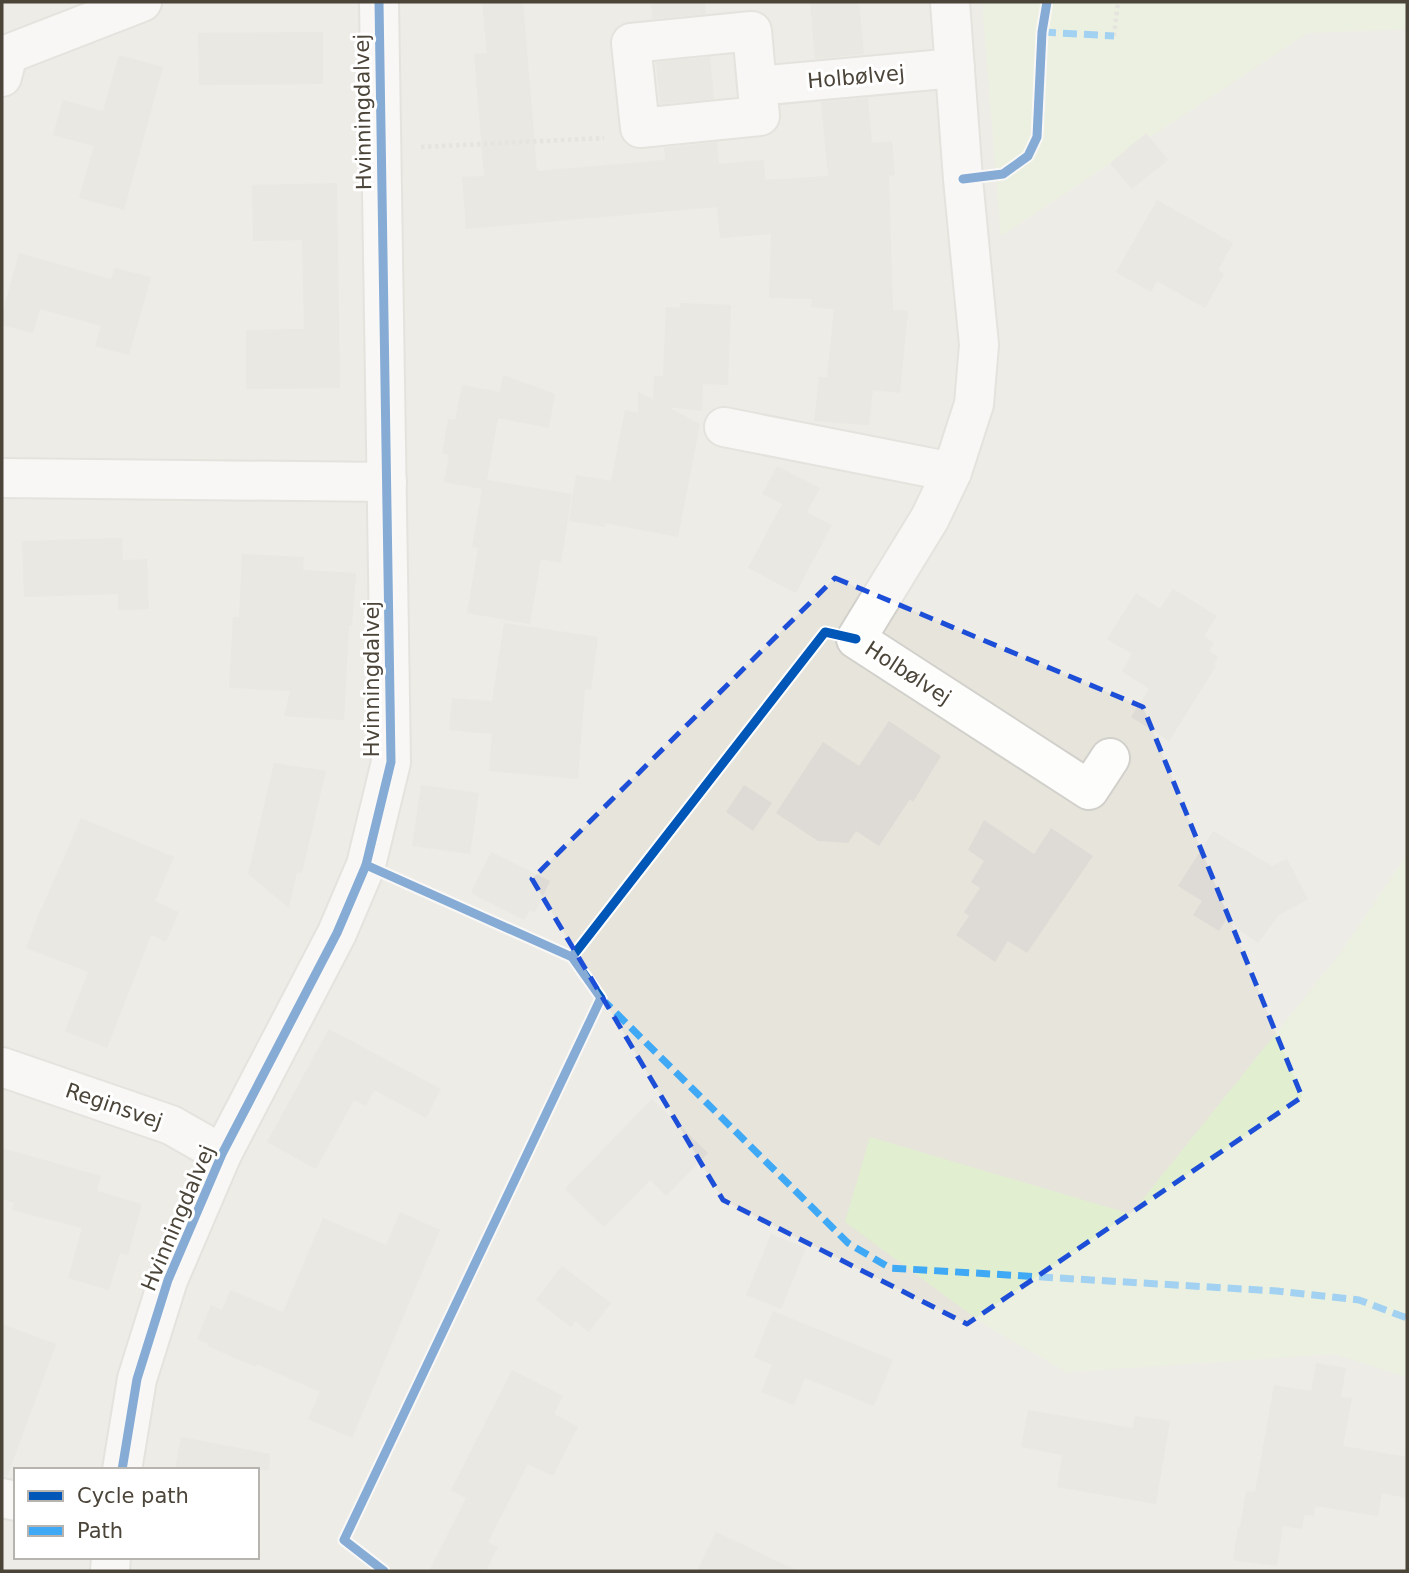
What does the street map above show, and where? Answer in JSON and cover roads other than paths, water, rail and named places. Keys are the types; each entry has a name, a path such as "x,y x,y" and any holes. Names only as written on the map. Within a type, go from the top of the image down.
{"street":[{"path":"2,77 8,54 142,2"},
{"name":"Hvinningdalvej","path":"122,1468 137,1379 168,1280 222,1154 337,933 366,865 391,762 379,2"},
{"name":"Holbølvej","path":"950,2 962,179 979,345 974,404 952,472 930,518 856,639 1089,790 1110,758"},
{"path":"752,32 757,86 760,116 640,128 631,43 752,32"},
{"name":"Holbølvej","path":"757,86 955,68"},
{"path":"724,427 952,472"},
{"path":"2,478 387,482"},
{"name":"Reginsvej","path":"2,1067 171,1125 222,1154"}]}
